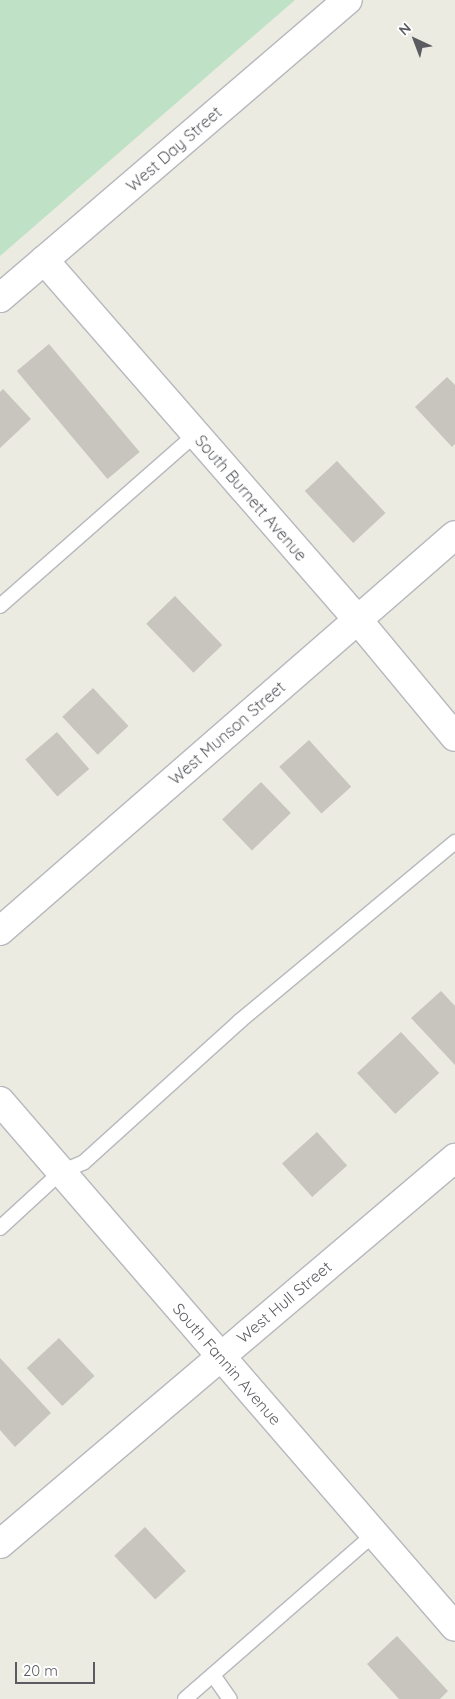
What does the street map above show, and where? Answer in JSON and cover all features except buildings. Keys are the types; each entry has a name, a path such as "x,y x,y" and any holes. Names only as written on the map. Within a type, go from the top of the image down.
{"street":[{"name":"West Day Street","path":"0,298 348,0"},
{"name":"South Burnett Avenue","path":"44,260 357,619 455,737"},
{"name":"West Munson Street","path":"0,931 455,535"},
{"name":"South Fannin Avenue","path":"0,1101 455,1627"},
{"name":"West Hull Street","path":"0,1544 455,1158"}],"lane":[{"path":"0,606 196,434"},
{"path":"0,1228 61,1172 84,1162 240,1021 455,842"},
{"path":"185,1699 374,1534"},
{"path":"213,1674 230,1699"}],"green space":[{"path":"0,0 295,0 0,256"}]}
